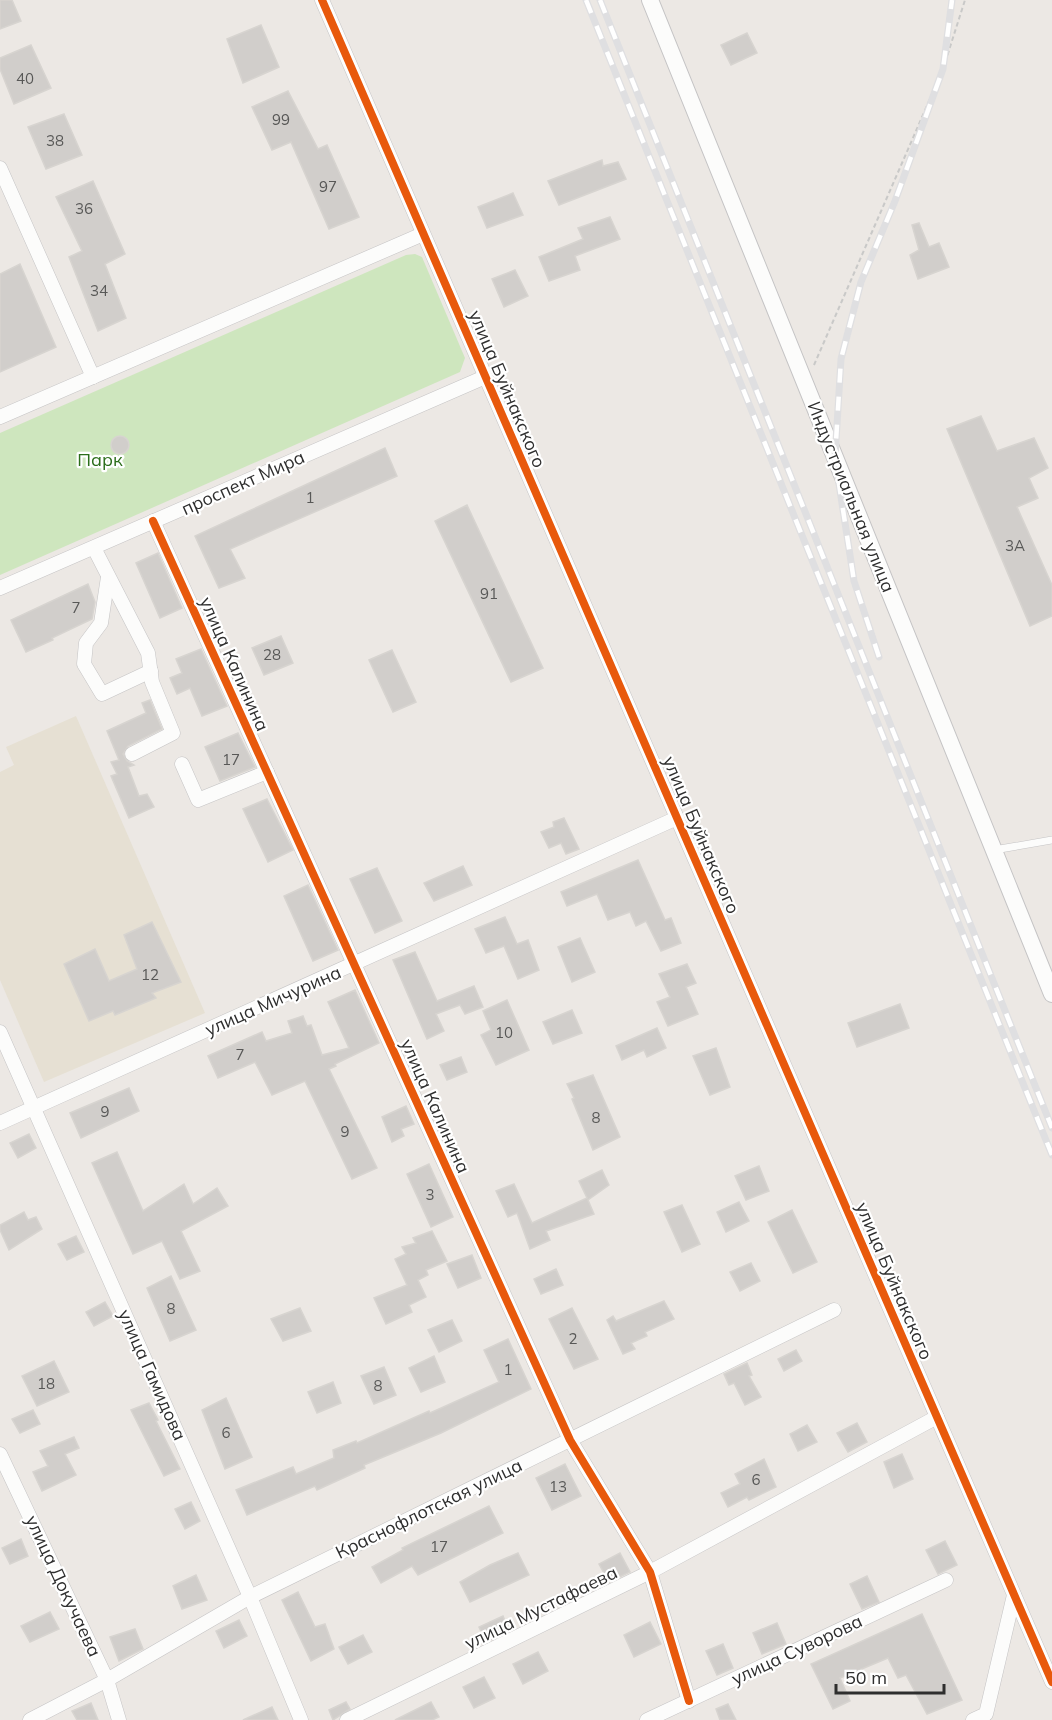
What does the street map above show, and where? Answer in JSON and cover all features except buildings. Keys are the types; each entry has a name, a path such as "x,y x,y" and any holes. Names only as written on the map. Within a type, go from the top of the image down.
{"street":[{"name":"улица Буйнакского","path":"322,0 1052,1682"},
{"name":"Индустриальная улица","path":"650,0 1052,994"},
{"path":"0,168 93,378"},
{"path":"0,417 423,234"},
{"name":"проспект Мира","path":"0,588 485,377"},
{"name":"улица Калинина","path":"153,522 570,1440 650,1572 688,1701"},
{"path":"93,548 148,653 152,682 173,733 132,754"},
{"path":"108,577 101,623 86,643 84,664 102,694 151,670"},
{"path":"182,764 198,800 267,772"},
{"name":"улица Мичурина","path":"0,1124 677,818"},
{"name":"улица Гамидова","path":"0,1032 250,1598 301,1720"},
{"name":"Краснофлотская улица","path":"30,1720 107,1680 250,1598 834,1310"},
{"name":"улица Мустафаева","path":"346,1720 650,1572 937,1417"},
{"name":"улица Докучаева","path":"0,1454 107,1680 119,1720"},
{"name":"улица Суворова","path":"647,1720 946,1580"},
{"path":"973,1720 986,1714 1014,1595"}],"lane":[{"path":"994,850 1052,840"}],"path":[{"path":"805,384 943,69 965,0"}],"shaded area":[{"path":"76,716 205,1013 44,1082 0,980 0,772 14,765 6,747"}],"green space":[{"name":"Парк","path":"415,254 422,257 465,358 460,372 0,575 0,433 406,255"}],"railway":[{"path":"586,0 1052,1155"},
{"path":"600,0 1052,1128"},
{"path":"879,657 854,581 835,458 841,359 861,282 895,201 943,69 952,0"}],"cycle path":[{"path":"322,0 1052,1682"},
{"path":"153,521 570,1440 650,1572 689,1701"}]}
